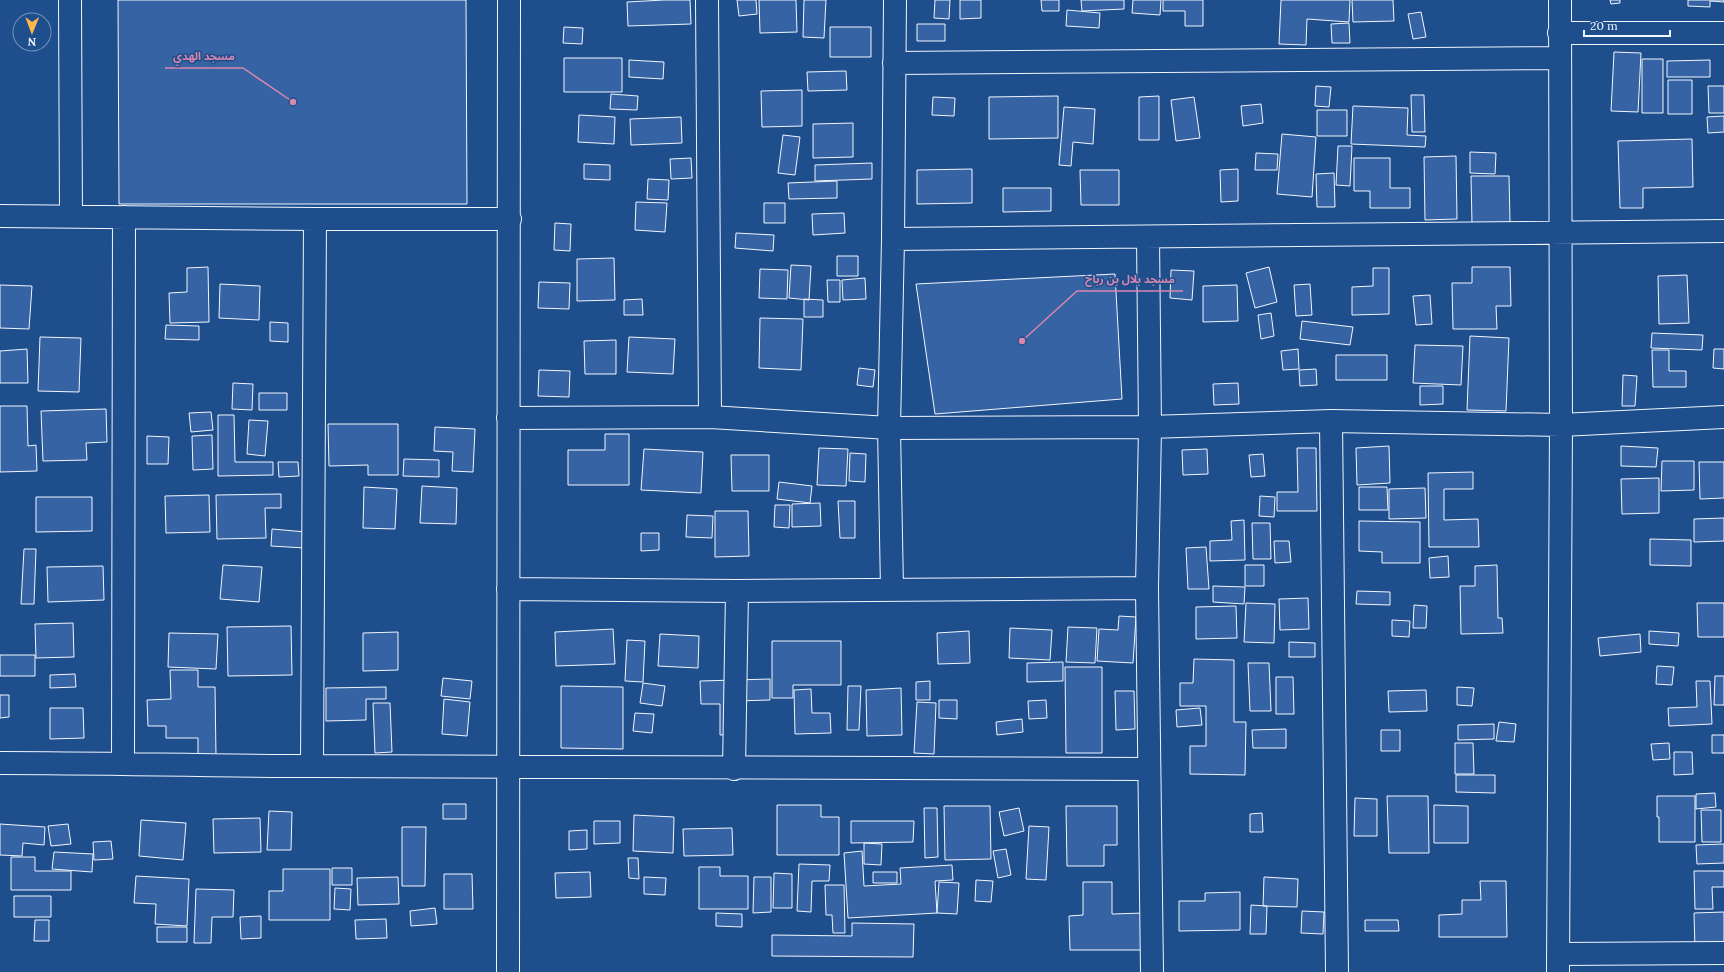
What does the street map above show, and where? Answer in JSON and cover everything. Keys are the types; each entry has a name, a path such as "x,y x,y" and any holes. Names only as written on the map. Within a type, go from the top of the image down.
{"street":[{"path":"70,0 71,216"},
{"path":"508,972 508,418 510,219 509,0"},
{"path":"707,0 710,417"},
{"path":"892,589 889,428 893,239 895,0"},
{"path":"1560,0 1561,425 1558,963 1724,953"},
{"path":"1559,33 1724,33"},
{"path":"894,63 1559,58"},
{"path":"0,216 510,219"},
{"path":"123,762 124,217"},
{"path":"312,766 315,219"},
{"path":"893,239 1148,238 1724,231"},
{"path":"1148,238 1150,427 1147,588 1152,972"},
{"path":"508,418 710,417 889,428 1150,427 1331,420 1561,425 1724,417"},
{"path":"1331,420 1338,972"},
{"path":"508,589 737,591 1147,588"},
{"path":"734,769 737,591"},
{"path":"0,763 123,762 312,766 734,769 1149,769"}],"building":[{"path":"118,0 466,0 467,204 119,204"},
{"path":"690,0 691,24 628,26 627,2"},
{"path":"737,0 756,0 757,14 739,16"},
{"path":"759,0 796,0 797,32 760,33"},
{"path":"804,0 826,0 824,38 803,37"},
{"path":"935,0 950,0 949,19 934,18"},
{"path":"960,0 981,0 981,18 960,19"},
{"path":"1041,0 1059,0 1059,11 1042,11"},
{"path":"1081,0 1124,0 1124,9 1082,11"},
{"path":"1133,0 1161,0 1160,15 1132,13"},
{"path":"1163,0 1203,0 1203,26 1185,26 1185,11 1163,11"},
{"path":"1281,0 1350,0 1349,22 1307,19 1306,45 1279,44"},
{"path":"1352,0 1393,0 1394,21 1353,22"},
{"path":"1610,0 1620,0 1620,3 1611,4"},
{"path":"1688,0 1724,0 1724,2 1710,1 1710,7 1688,6"},
{"path":"1067,10 1100,13 1099,28 1066,26"},
{"path":"1421,12 1426,37 1413,39 1408,14"},
{"path":"1349,23 1350,43 1332,43 1331,24"},
{"path":"917,24 945,24 945,41 917,41"},
{"path":"564,27 583,28 582,44 563,43"},
{"path":"830,27 871,27 871,57 830,57"},
{"path":"1614,52 1641,53 1638,112 1611,111"},
{"path":"564,58 622,58 622,92 564,92"},
{"path":"1642,59 1663,59 1663,113 1642,113"},
{"path":"629,60 664,62 663,79 629,77"},
{"path":"1710,60 1710,77 1667,77 1667,61"},
{"path":"846,71 847,90 808,91 807,72"},
{"path":"1668,80 1692,80 1692,114 1668,114"},
{"path":"1316,86 1331,87 1329,107 1315,106"},
{"path":"1708,86 1724,86 1724,113 1709,113"},
{"path":"802,90 802,126 762,127 761,91"},
{"path":"611,94 638,96 637,110 610,109"},
{"path":"1411,95 1424,95 1425,132 1412,132"},
{"path":"1058,96 1058,138 989,139 989,97"},
{"path":"1159,96 1159,140 1139,140 1139,97"},
{"path":"933,97 955,98 954,116 932,115"},
{"path":"1194,97 1200,138 1176,141 1171,100"},
{"path":"1261,104 1263,123 1243,126 1241,106"},
{"path":"1353,106 1408,108 1407,135 1426,136 1425,147 1351,144"},
{"path":"1064,107 1095,109 1093,144 1073,142 1071,166 1059,165"},
{"path":"1317,110 1347,110 1347,136 1317,136"},
{"path":"579,115 615,117 614,144 578,142"},
{"path":"1724,116 1724,132 1708,133 1707,117"},
{"path":"681,117 682,143 631,145 630,119"},
{"path":"853,123 853,157 813,158 813,124"},
{"path":"1282,134 1316,137 1312,197 1277,194"},
{"path":"783,135 800,137 795,175 778,173"},
{"path":"1692,139 1693,187 1643,188 1643,208 1620,208 1618,141"},
{"path":"1338,146 1352,146 1350,186 1336,185"},
{"path":"1470,152 1496,153 1495,174 1470,173"},
{"path":"1256,153 1278,154 1277,170 1255,170"},
{"path":"1456,156 1457,219 1425,220 1424,157"},
{"path":"691,158 692,178 671,179 670,159"},
{"path":"1354,158 1390,158 1390,188 1410,188 1410,208 1370,208 1370,191 1354,191"},
{"path":"872,163 872,179 815,181 815,165"},
{"path":"584,164 610,165 610,180 584,179"},
{"path":"972,169 972,203 917,204 917,170"},
{"path":"1238,169 1238,201 1221,202 1220,170"},
{"path":"1080,170 1119,170 1119,205 1081,205"},
{"path":"1334,173 1335,207 1317,207 1316,174"},
{"path":"1471,176 1509,176 1510,223 1472,224"},
{"path":"648,179 669,180 668,200 647,199"},
{"path":"837,181 837,198 789,199 788,183"},
{"path":"1003,188 1051,188 1051,211 1003,212"},
{"path":"636,202 667,203 665,232 635,230"},
{"path":"764,203 785,203 785,223 764,223"},
{"path":"844,213 845,233 813,235 812,214"},
{"path":"555,223 571,224 570,251 554,250"},
{"path":"736,233 774,235 773,251 735,248"},
{"path":"837,256 858,256 858,276 837,276"},
{"path":"614,258 615,300 577,301 577,259"},
{"path":"791,265 811,266 809,300 789,298"},
{"path":"208,267 209,322 170,323 169,293 187,292 187,268"},
{"path":"1269,267 1277,302 1255,308 1246,273"},
{"path":"1472,267 1510,267 1511,306 1496,306 1497,329 1453,329 1452,283 1472,283"},
{"path":"1373,268 1389,268 1389,314 1352,315 1352,287 1373,286"},
{"path":"760,269 788,270 787,299 759,298"},
{"path":"1171,270 1194,271 1192,300 1170,298"},
{"path":"1115,274 1122,399 935,414 916,284"},
{"path":"1687,275 1689,323 1659,324 1658,276"},
{"path":"865,278 866,299 843,300 842,280"},
{"path":"827,280 840,280 840,302 828,302"},
{"path":"539,282 570,283 569,309 538,308"},
{"path":"220,284 260,286 259,320 219,318"},
{"path":"1310,284 1312,315 1296,316 1294,285"},
{"path":"0,285 32,286 29,329 0,328"},
{"path":"1237,285 1238,321 1203,322 1203,286"},
{"path":"1430,295 1432,324 1416,325 1413,296"},
{"path":"642,299 643,315 624,315 624,300"},
{"path":"804,299 823,300 823,317 804,317"},
{"path":"1271,313 1274,336 1261,339 1258,315"},
{"path":"760,318 803,319 801,370 759,368"},
{"path":"1302,321 1353,327 1350,345 1300,339"},
{"path":"270,322 288,323 288,342 270,341"},
{"path":"166,325 199,326 199,340 165,339"},
{"path":"1652,333 1703,335 1702,350 1651,348"},
{"path":"1470,336 1509,338 1506,411 1467,410"},
{"path":"40,337 81,338 79,392 38,391"},
{"path":"629,337 675,339 673,374 627,372"},
{"path":"616,340 616,374 585,374 584,341"},
{"path":"1415,345 1463,346 1461,385 1413,383"},
{"path":"27,349 28,383 0,383 0,351"},
{"path":"1298,349 1299,369 1283,370 1281,351"},
{"path":"1714,349 1724,349 1724,369 1713,368"},
{"path":"1652,350 1669,350 1669,371 1686,371 1686,387 1653,387"},
{"path":"1336,355 1387,355 1387,380 1336,380"},
{"path":"859,368 875,370 873,387 857,385"},
{"path":"1316,369 1317,385 1300,386 1299,370"},
{"path":"539,370 570,371 569,397 538,396"},
{"path":"1623,375 1637,376 1635,406 1622,406"},
{"path":"233,383 253,384 252,410 232,409"},
{"path":"1238,383 1239,404 1214,405 1213,384"},
{"path":"1420,386 1443,386 1443,404 1420,405"},
{"path":"259,393 287,393 287,410 259,410"},
{"path":"0,406 27,406 28,446 36,445 37,471 0,472"},
{"path":"106,409 107,442 86,443 87,460 43,461 41,411"},
{"path":"211,412 213,430 191,432 189,413"},
{"path":"218,415 234,415 235,462 273,462 273,475 218,476"},
{"path":"249,420 268,421 265,456 247,454"},
{"path":"328,424 398,424 398,475 368,475 368,465 329,466"},
{"path":"435,427 475,429 473,472 452,471 453,452 434,451"},
{"path":"605,434 629,434 629,485 568,485 568,450 605,450"},
{"path":"212,435 213,469 193,470 192,436"},
{"path":"147,436 169,437 168,464 147,464"},
{"path":"1389,446 1390,483 1357,485 1356,448"},
{"path":"1621,446 1658,448 1656,467 1621,466"},
{"path":"819,448 848,449 846,486 817,485"},
{"path":"1297,448 1316,448 1317,511 1277,511 1277,492 1298,492"},
{"path":"644,449 703,452 701,493 641,490"},
{"path":"1207,449 1208,474 1183,475 1182,450"},
{"path":"850,453 866,454 865,482 849,481"},
{"path":"1263,454 1265,476 1251,477 1249,455"},
{"path":"731,455 769,455 769,491 732,491"},
{"path":"404,459 439,460 439,477 403,476"},
{"path":"1662,461 1694,461 1694,490 1661,491"},
{"path":"278,462 298,462 299,476 279,477"},
{"path":"1699,462 1724,462 1724,498 1700,499"},
{"path":"1473,472 1473,489 1444,489 1444,520 1478,519 1479,547 1429,547 1428,473"},
{"path":"1659,478 1659,513 1622,514 1621,479"},
{"path":"779,482 812,486 810,503 777,499"},
{"path":"422,486 457,488 456,524 420,523"},
{"path":"364,487 397,489 395,529 363,528"},
{"path":"1359,487 1387,487 1388,510 1359,510"},
{"path":"1425,488 1426,518 1389,519 1389,489"},
{"path":"281,494 281,508 265,508 266,538 217,539 216,495"},
{"path":"209,495 210,532 166,533 165,496"},
{"path":"1260,496 1275,497 1274,517 1259,516"},
{"path":"36,497 92,497 92,531 36,532"},
{"path":"838,501 855,501 855,538 840,538"},
{"path":"820,503 821,526 792,527 792,504"},
{"path":"775,505 790,505 789,528 774,527"},
{"path":"715,511 748,511 749,556 715,557"},
{"path":"687,515 713,516 712,538 686,537"},
{"path":"1724,518 1724,541 1694,542 1694,519"},
{"path":"1244,520 1245,560 1210,561 1210,541 1232,540 1231,521"},
{"path":"1359,521 1420,522 1420,563 1382,563 1382,552 1359,551"},
{"path":"1252,523 1270,523 1271,559 1253,559"},
{"path":"272,529 306,532 305,548 271,546"},
{"path":"641,533 659,533 659,550 641,551"},
{"path":"1650,539 1691,540 1691,566 1650,565"},
{"path":"1274,541 1289,541 1291,562 1275,563"},
{"path":"1206,547 1209,589 1188,589 1186,548"},
{"path":"24,549 36,549 34,604 21,604"},
{"path":"1448,556 1449,577 1430,578 1429,558"},
{"path":"223,565 262,567 259,602 220,599"},
{"path":"1245,565 1264,565 1264,586 1245,586"},
{"path":"1497,565 1498,618 1502,618 1503,633 1461,634 1460,586 1475,586 1475,566"},
{"path":"103,566 104,600 48,602 47,567"},
{"path":"1213,586 1245,587 1244,604 1213,602"},
{"path":"1357,591 1390,592 1390,605 1356,604"},
{"path":"1308,598 1309,629 1280,630 1279,599"},
{"path":"1246,603 1275,604 1274,643 1244,642"},
{"path":"1697,603 1724,603 1724,637 1698,637"},
{"path":"1414,605 1427,606 1426,628 1413,628"},
{"path":"1236,606 1237,638 1196,639 1196,607"},
{"path":"1119,616 1136,617 1133,663 1097,661 1099,629 1118,630"},
{"path":"1392,620 1410,621 1409,637 1392,636"},
{"path":"73,623 74,657 36,658 35,624"},
{"path":"291,626 292,675 228,676 227,627"},
{"path":"1068,627 1097,628 1095,663 1066,662"},
{"path":"1010,628 1052,630 1050,660 1009,658"},
{"path":"613,629 615,664 556,666 555,632"},
{"path":"969,631 970,663 938,664 937,633"},
{"path":"1649,631 1679,633 1678,646 1649,644"},
{"path":"398,632 398,670 363,671 363,633"},
{"path":"169,633 218,634 216,669 168,667"},
{"path":"660,634 699,636 698,668 658,666"},
{"path":"1640,634 1641,652 1600,656 1598,638"},
{"path":"627,640 645,641 643,682 625,681"},
{"path":"772,641 841,641 841,685 793,685 793,698 772,698"},
{"path":"1289,642 1315,643 1315,657 1289,657"},
{"path":"0,655 35,655 35,676 0,676"},
{"path":"1194,659 1234,660 1234,722 1246,722 1245,775 1190,774 1190,746 1206,746 1206,706 1180,706 1180,683 1193,683"},
{"path":"1063,662 1063,681 1027,682 1027,663"},
{"path":"1248,663 1269,663 1271,711 1250,711"},
{"path":"1657,666 1674,667 1672,685 1656,684"},
{"path":"1065,667 1102,667 1102,753 1066,753"},
{"path":"170,670 198,670 198,687 215,687 216,757 198,758 198,738 166,738 166,726 148,726 147,700 171,699"},
{"path":"75,674 76,687 50,688 50,675"},
{"path":"1715,676 1724,676 1724,705 1714,705"},
{"path":"1276,677 1293,677 1294,714 1276,714"},
{"path":"443,678 472,681 470,699 441,696"},
{"path":"770,679 770,700 735,701 735,734 720,735 720,704 701,704 700,681"},
{"path":"930,681 930,700 916,700 916,682"},
{"path":"1696,681 1710,681 1712,724 1669,726 1668,708 1697,707"},
{"path":"643,683 665,686 662,706 640,703"},
{"path":"561,686 623,687 623,749 561,748"},
{"path":"848,686 861,686 859,730 847,730"},
{"path":"386,687 386,699 366,699 366,720 326,721 326,688"},
{"path":"1457,687 1474,688 1472,706 1457,705"},
{"path":"901,688 902,735 867,736 866,690"},
{"path":"811,689 812,713 830,713 831,733 795,734 794,690"},
{"path":"1426,690 1427,711 1389,712 1388,691"},
{"path":"1115,691 1134,691 1135,729 1116,730"},
{"path":"0,695 9,695 9,717 0,718"},
{"path":"444,699 470,702 467,736 442,734"},
{"path":"939,700 957,700 957,719 939,718"},
{"path":"1046,700 1047,718 1029,719 1028,701"},
{"path":"917,702 936,703 934,754 914,753"},
{"path":"373,703 390,703 392,752 375,753"},
{"path":"50,708 83,708 84,738 50,739"},
{"path":"1200,708 1202,725 1177,727 1176,710"},
{"path":"635,713 654,714 652,733 633,731"},
{"path":"1022,719 1023,732 997,735 996,722"},
{"path":"1499,722 1516,724 1514,742 1496,741"},
{"path":"1494,724 1494,739 1458,740 1458,725"},
{"path":"1286,729 1286,748 1253,748 1252,730"},
{"path":"1381,730 1400,730 1400,751 1381,751"},
{"path":"1712,735 1724,735 1724,753 1712,753"},
{"path":"1455,743 1473,743 1474,774 1455,774"},
{"path":"1669,743 1670,759 1653,760 1651,744"},
{"path":"1674,752 1692,752 1693,774 1674,775"},
{"path":"1456,775 1495,775 1495,793 1456,792"},
{"path":"1715,793 1716,807 1696,809 1696,794"},
{"path":"1387,796 1428,796 1429,853 1389,853"},
{"path":"1657,796 1695,796 1695,842 1659,842"},
{"path":"1355,798 1377,799 1377,836 1354,836"},
{"path":"443,804 466,804 466,819 443,819"},
{"path":"777,805 821,805 821,817 839,817 839,855 777,855"},
{"path":"1434,805 1468,806 1468,843 1434,843"},
{"path":"944,806 990,806 991,859 945,860"},
{"path":"1066,806 1117,806 1117,845 1104,845 1104,866 1067,866"},
{"path":"924,808 937,808 938,857 925,858"},
{"path":"1019,808 1024,831 1004,836 999,812"},
{"path":"1701,810 1721,810 1721,842 1702,842"},
{"path":"269,811 292,812 291,850 267,850"},
{"path":"1262,813 1263,832 1250,832 1250,814"},
{"path":"634,815 674,817 673,853 633,851"},
{"path":"260,818 261,852 214,853 213,819"},
{"path":"141,820 186,823 183,860 139,856"},
{"path":"594,821 620,821 620,843 594,844"},
{"path":"851,821 914,821 913,842 851,843"},
{"path":"0,824 45,827 44,845 23,843 22,856 0,855"},
{"path":"68,824 71,844 51,846 48,826"},
{"path":"1029,826 1049,827 1046,880 1026,879"},
{"path":"402,827 426,827 425,886 402,886"},
{"path":"732,828 733,855 684,856 683,829"},
{"path":"587,830 587,849 569,850 569,831"},
{"path":"111,841 113,859 94,860 93,842"},
{"path":"864,843 882,844 881,865 864,864"},
{"path":"1724,844 1724,863 1697,864 1696,845"},
{"path":"1006,849 1011,875 998,878 993,851"},
{"path":"862,851 864,886 901,884 900,868 952,865 953,880 935,881 937,913 848,918 844,853"},
{"path":"54,852 93,854 92,872 52,869"},
{"path":"11,857 35,857 35,871 71,871 71,890 11,890"},
{"path":"628,858 638,858 639,879 629,878"},
{"path":"799,864 830,865 829,881 812,881 811,912 797,911"},
{"path":"699,867 720,867 720,876 748,876 748,909 699,909"},
{"path":"332,868 352,868 352,885 332,885"},
{"path":"283,869 330,869 330,920 269,920 269,891 283,891"},
{"path":"1694,871 1724,871 1724,887 1712,887 1713,909 1695,909"},
{"path":"590,872 591,897 556,898 555,873"},
{"path":"873,872 897,872 897,883 873,883"},
{"path":"774,873 792,874 792,908 773,908"},
{"path":"444,874 472,874 473,909 444,909"},
{"path":"136,876 189,879 187,926 155,924 156,904 134,903"},
{"path":"398,877 399,904 358,905 357,878"},
{"path":"644,877 666,878 665,895 644,894"},
{"path":"754,877 771,877 771,912 753,913"},
{"path":"1264,877 1298,879 1297,907 1263,906"},
{"path":"976,880 993,881 991,902 975,901"},
{"path":"1480,881 1506,881 1507,937 1439,937 1439,915 1462,914 1462,900 1481,900"},
{"path":"939,882 959,883 957,914 937,913"},
{"path":"1083,882 1112,882 1112,914 1144,913 1144,950 1070,950 1069,916 1083,915"},
{"path":"825,885 844,885 845,933 833,933 832,915 826,915"},
{"path":"335,888 351,889 350,910 334,909"},
{"path":"196,889 234,890 233,917 212,917 211,943 194,943"},
{"path":"1240,892 1240,930 1179,931 1179,901 1205,901 1205,893"},
{"path":"14,896 51,896 51,917 14,917"},
{"path":"1251,905 1267,906 1266,934 1250,934"},
{"path":"435,908 437,924 411,926 410,911"},
{"path":"1302,911 1324,912 1323,934 1301,933"},
{"path":"1724,912 1724,949 1695,950 1694,913"},
{"path":"716,913 742,914 742,927 716,926"},
{"path":"261,916 261,938 241,939 240,917"},
{"path":"386,919 387,938 356,939 355,920"},
{"path":"35,920 49,920 49,941 34,941"},
{"path":"1365,920 1398,920 1399,931 1365,931"},
{"path":"852,923 914,924 913,957 772,956 772,935 852,936"},
{"path":"157,927 187,927 187,942 157,942"}],"place":[{"name":"مسجد الهدي","path":"293,102"},
{"name":"مسجد بلال بن رباح","path":"1022,341"}]}
